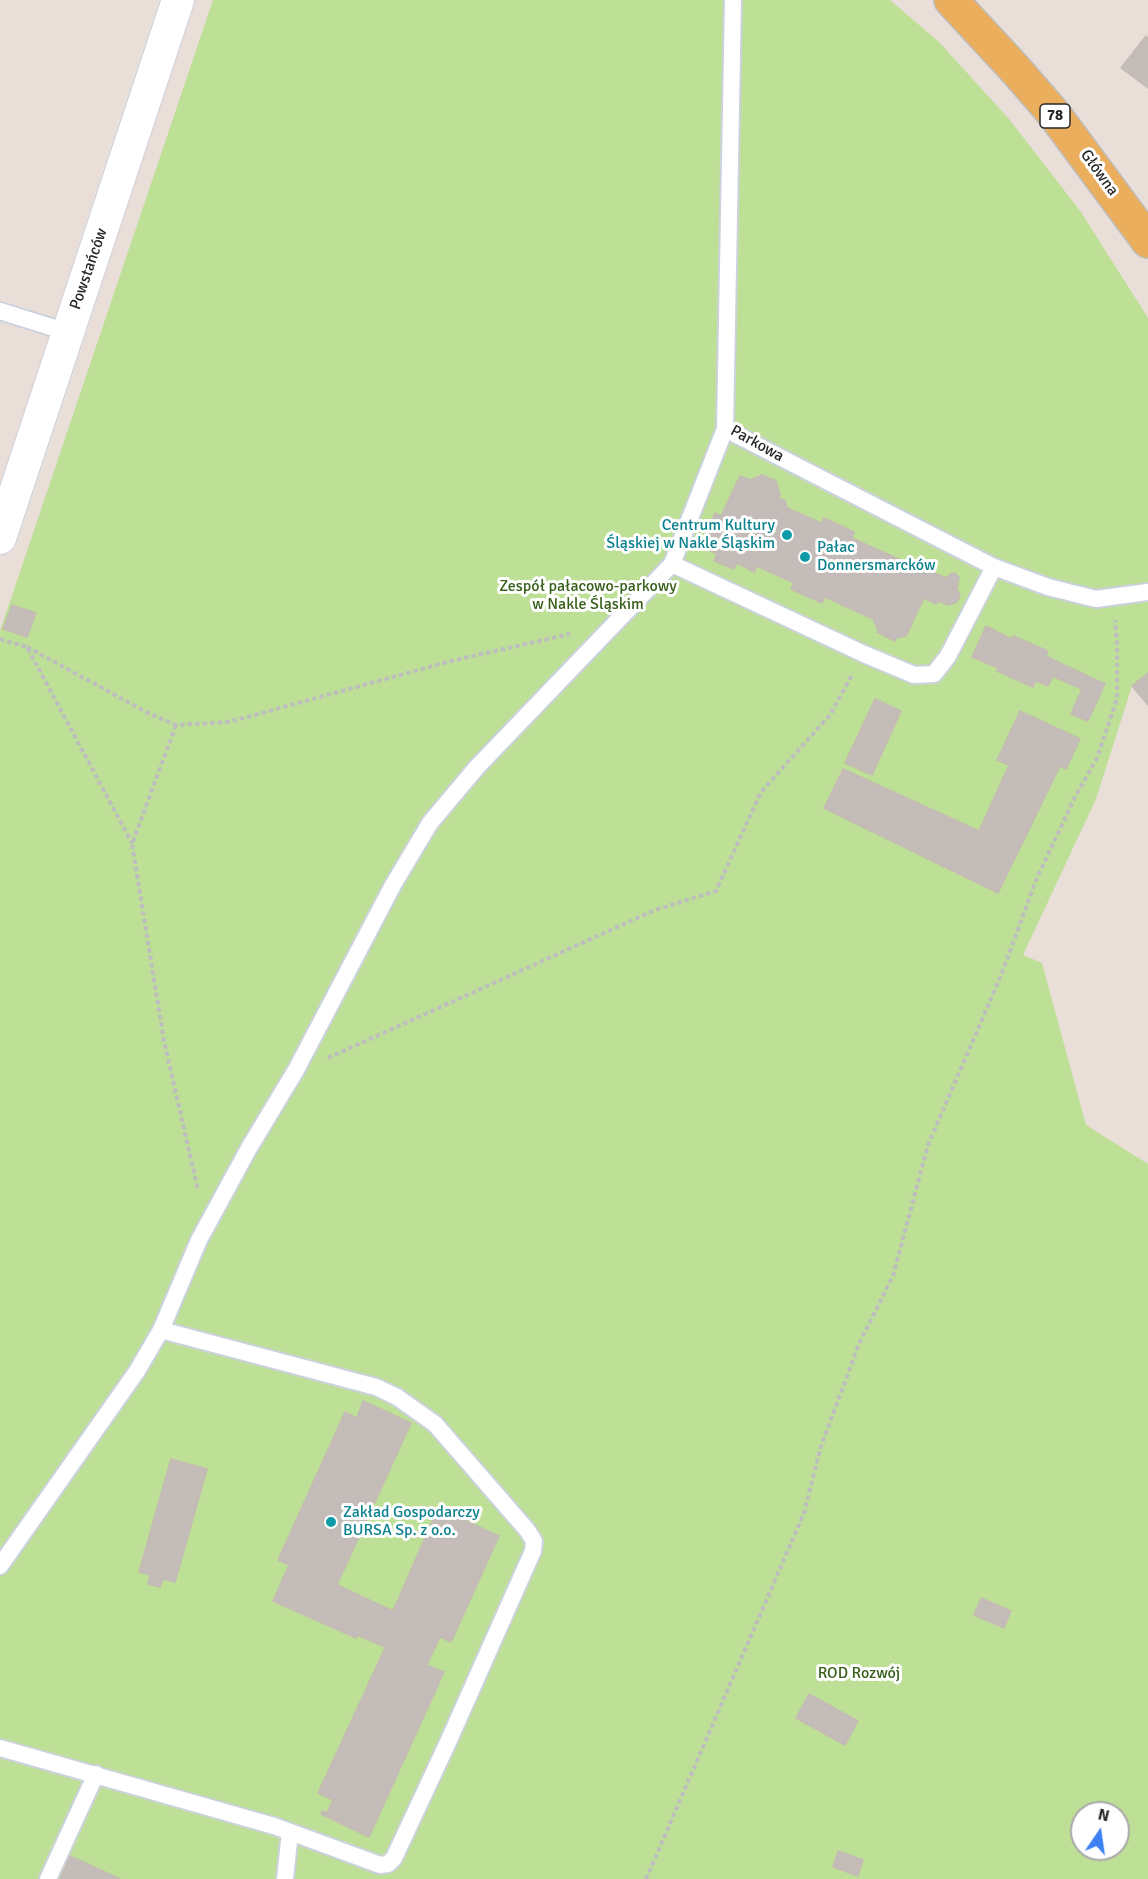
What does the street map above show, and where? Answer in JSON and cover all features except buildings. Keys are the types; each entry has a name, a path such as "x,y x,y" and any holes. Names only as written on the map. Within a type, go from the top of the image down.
{"main road":[{"name":"Główna","path":"951,0 1054,114 1148,241"}],"street":[{"name":"Powstańców","path":"0,538 178,0"}],"lane":[{"name":"Parkowa","path":"733,0 725,429 994,567 1073,594 1096,599 1148,592"},
{"path":"0,311 67,332"},
{"path":"0,1566 137,1371 161,1330 206,1226 296,1070 393,885 430,823 477,767 672,564 725,429"},
{"path":"672,564 914,675 934,674 948,656 994,567"},
{"path":"0,1748 290,1832 378,1872 394,1858 533,1551 534,1541 527,1530 435,1424 397,1397 376,1387 161,1330"},
{"path":"48,1879 96,1774"},
{"path":"285,1879 290,1832"}],"path":[{"path":"646,1879 804,1513 821,1446 858,1346 893,1276 928,1145 1002,973 1036,880 1076,795 1097,758 1117,699 1117,643 1113,597"},
{"path":"0,639 27,647 148,713 177,725 226,722 451,661 612,624"},
{"path":"27,647 132,844 164,1041 206,1226"},
{"path":"339,1054 655,910 716,891 761,792 830,715 864,654"},
{"path":"132,844 177,725"}],"green space":[{"name":"Zespół pałacowo-parkowy w Nakle Śląskim","path":"213,0 890,0 939,42 1009,119 1081,212 1148,318 1148,673 1132,686 1096,799 1023,955 1042,963 1086,1125 1148,1164 1148,1879 0,1879 0,631"}],"place":[{"name":"Centrum Kultury Śląskiej w Nakle Śląskim","path":"787,535"},
{"name":"Pałac Donnersmarcków","path":"805,557"},
{"name":"Zakład Gospodarczy BURSA Sp. z o.o.","path":"331,1522"}],"park label":[{"name":"ROD Rozwój","path":"859,1674"}]}
